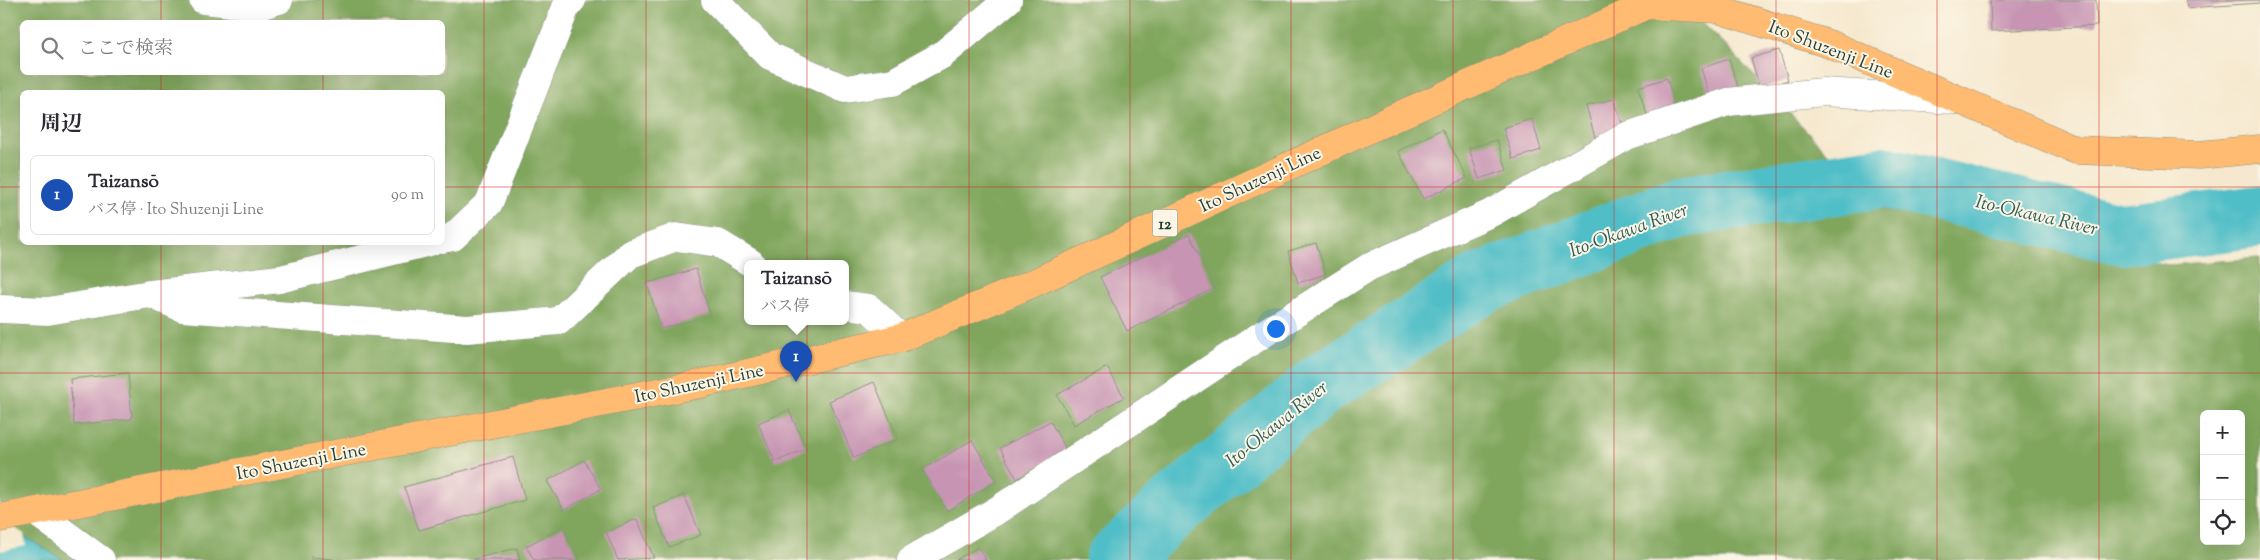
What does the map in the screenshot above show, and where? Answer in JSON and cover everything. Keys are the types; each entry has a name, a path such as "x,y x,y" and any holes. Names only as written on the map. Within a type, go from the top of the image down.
{"main road":[{"name":"Ito Shuzenji Line","path":"37,513 700,384 901,338 1029,285 1650,3 1717,9 1829,44 2076,150 2199,155 2260,149"},
{"name":"12","path":"0,518 37,513"}],"street":[{"path":"203,0 259,6 279,0"},
{"path":"445,238 453,237 489,203 566,6 572,0"},
{"path":"715,0 770,56 845,89 893,82 942,55 1008,0"},
{"path":"911,560 996,511 1369,266 1491,213 1627,136 1728,102 1823,92 1958,100"},
{"path":"150,294 182,308 467,329 559,321 630,254 676,237 718,244 746,260"},
{"path":"0,309 48,311 150,294 280,280 418,245"},
{"path":"849,306 869,308 901,338"},
{"path":"37,513 101,560"}],"green space":[{"path":"0,0 1678,0 1720,40 1881,209 2168,265 2260,258 2260,560 0,560"}],"water":[{"path":"0,522 60,558 62,560 0,560"}],"pier":[{"path":"2,520 24,534 26,546 0,551 0,521"}],"building":[{"path":"1990,0 2096,0 2097,26 1991,31"},
{"path":"2186,0 2260,0 2260,3 2187,8"},
{"path":"1779,50 1788,80 1760,89 1751,58"},
{"path":"1729,59 1739,90 1710,99 1701,68"},
{"path":"1667,78 1676,109 1648,118 1638,87"},
{"path":"1614,99 1624,129 1595,137 1586,106"},
{"path":"1532,119 1541,150 1513,159 1503,128"},
{"path":"1442,129 1467,178 1423,199 1398,151"},
{"path":"1497,140 1507,170 1479,179 1469,148"},
{"path":"1189,234 1215,288 1127,331 1100,277"},
{"path":"1316,243 1326,274 1298,283 1288,251"},
{"path":"696,269 710,315 661,329 647,283"},
{"path":"1107,367 1124,397 1074,425 1057,395"},
{"path":"128,373 132,419 74,425 70,379"},
{"path":"874,382 898,439 854,458 829,401"},
{"path":"789,410 806,449 775,462 758,423"},
{"path":"1050,421 1067,451 1017,479 1000,448"},
{"path":"972,440 996,481 947,511 922,470"},
{"path":"513,457 525,500 419,530 404,487"},
{"path":"584,460 601,489 564,510 547,481"},
{"path":"684,495 701,535 669,547 653,508"},
{"path":"637,519 654,558 618,560 606,532"},
{"path":"563,527 580,560 534,560 526,546"},
{"path":"978,547 986,560 956,560"},
{"path":"517,548 520,560 474,560 474,559"},
{"path":"311,557 333,559 333,560 311,560"}],"waterway":[{"name":"Ito-Okawa River","path":"1116,560 1168,512 1322,384 1480,284 1681,207 1883,177 2123,234 2260,216"}],"place":[{"name":"Taizansō","path":"796,382"}]}
